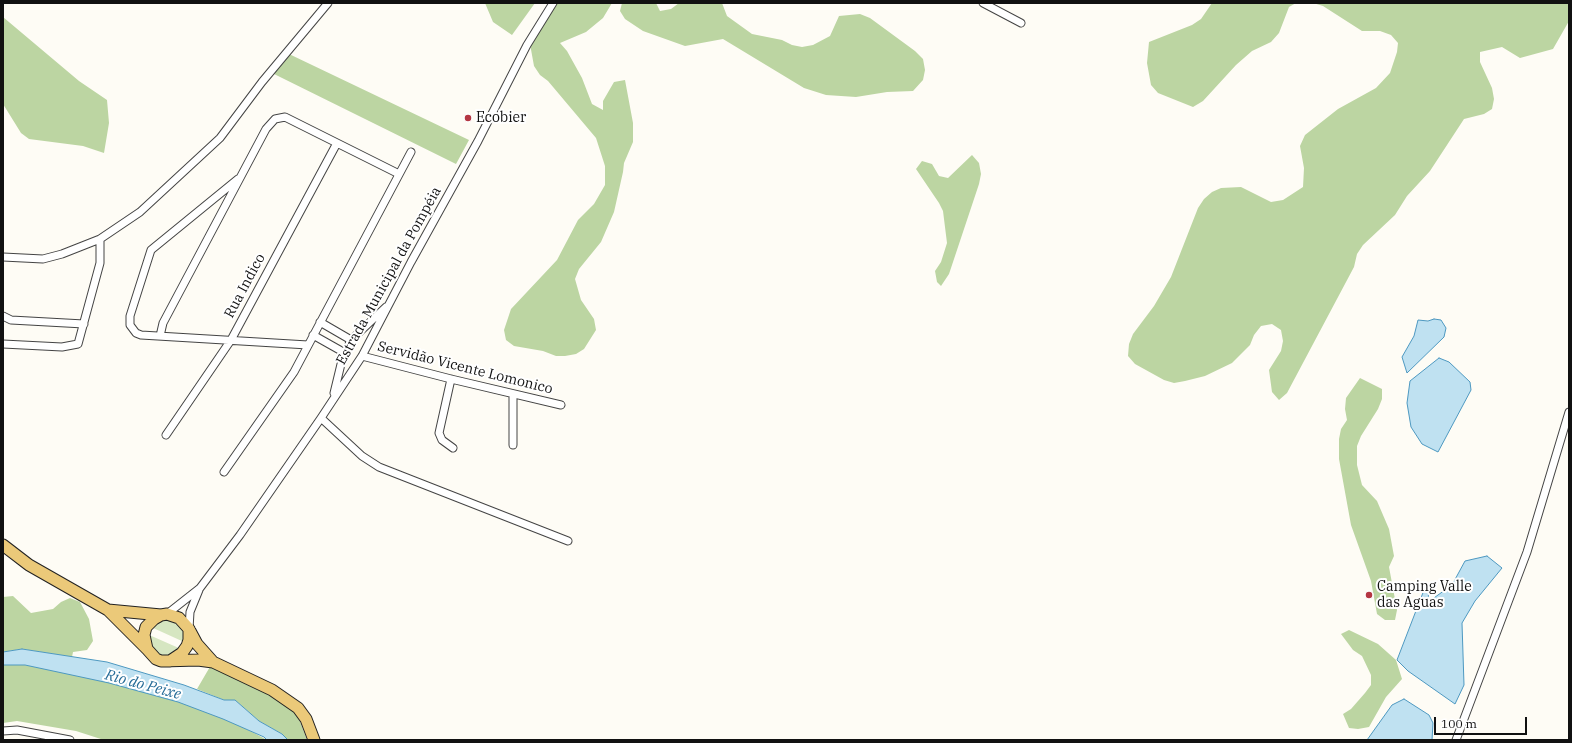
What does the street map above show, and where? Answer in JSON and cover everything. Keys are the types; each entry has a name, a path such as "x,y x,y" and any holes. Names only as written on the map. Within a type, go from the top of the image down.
{"main road":[{"path":"3,545 29,565 108,610 156,659 170,661 198,660 213,662 272,690 298,708 306,719 314,740"},
{"path":"108,610 164,615 179,618 189,628 197,644 213,662"},
{"path":"147,649 144,634 146,627 154,619 164,615"},
{"path":"170,661 182,653 187,646 189,640 189,628"}],"street":[{"path":"3,257 48,258 100,239 140,212 210,150 265,78 328,3"},
{"name":"Estrada Municipal da Pompéia","path":"189,628 190,612 200,588 240,535 362,356 478,141 526,45 553,3"},
{"path":"983,3 1021,23"},
{"path":"160,336 163,322 266,129 274,119 285,117 399,174"},
{"name":"Rua Indico","path":"166,435 231,340 337,143"},
{"path":"224,472 282,390 308,345 411,152"},
{"path":"241,176 157,244 148,255 130,316 130,325 136,333 141,335 308,345"},
{"path":"3,344 62,347 78,344 100,263 100,239"},
{"path":"334,397 345,353 351,340 390,303"},
{"path":"3,316 11,320 84,324"},
{"path":"320,322 351,340"},
{"path":"313,335 345,353"},
{"name":"Servidão Vicente Lomonico","path":"362,356 561,405"},
{"path":"451,379 439,433 442,440 453,448"},
{"path":"513,394 513,445"},
{"path":"1456,740 1527,552 1569,412"},
{"path":"321,418 362,456 380,467 568,542"},
{"name":"Estrada Municipal da Pompéia","path":"164,615 200,588"},
{"path":"3,731 16,730 70,740"}],"green space":[{"path":"485,3 535,3 512,35 493,22"},
{"path":"553,3 612,3 603,18 586,32 560,43 567,51 582,78 592,104 603,110 603,101 614,82 625,80 633,123 633,142 624,163 614,212 601,242 579,269 575,279 581,300 594,319 596,330 584,349 576,354 565,356 556,356 543,351 514,346 506,340 504,330 511,309 557,260 578,220 594,204 605,185 605,166 596,138 548,81 540,75 534,66 530,44"},
{"path":"622,3 656,3 660,11 671,9 679,3 722,3 727,16 752,34 782,40 792,45 802,47 813,45 830,36 839,16 860,14 870,18 915,51 923,59 925,70 923,80 913,91 887,92 856,97 826,95 804,88 723,39 685,46 643,31 625,19 620,11"},
{"path":"1212,3 1296,3 1289,7 1279,33 1271,42 1252,51 1236,65 1203,101 1193,107 1158,93 1151,85 1147,63 1149,42 1192,25 1201,19"},
{"path":"1313,3 1569,3 1569,21 1553,49 1520,58 1502,47 1480,52 1480,62 1492,88 1494,99 1492,109 1484,114 1464,119 1430,171 1407,196 1395,215 1363,245 1357,254 1354,267 1287,393 1279,400 1272,392 1269,370 1281,351 1283,341 1281,330 1272,324 1261,326 1254,335 1250,345 1232,363 1205,376 1185,381 1174,383 1164,380 1135,364 1128,356 1129,344 1133,334 1154,306 1171,277 1198,208 1204,199 1212,192 1221,188 1241,187 1271,202 1283,200 1303,187 1304,168 1300,146 1305,135 1338,109 1376,88 1390,73 1397,52 1398,43 1391,35 1380,31 1362,31 1323,6"},
{"path":"3,17 79,81 107,100 109,123 104,153 83,146 29,139 21,133 3,104"},
{"path":"289,54 469,140 456,164 272,73"},
{"path":"972,155 979,163 981,174 979,184 949,274 941,286 937,282 935,271 941,262 947,243 943,211 916,169 922,161 932,164 939,176 948,178"},
{"path":"1360,378 1382,389 1382,399 1378,409 1361,436 1357,446 1357,465 1362,485 1377,501 1389,529 1394,556 1389,567 1397,610 1395,620 1385,620 1377,614 1371,581 1351,525 1339,459 1339,439 1341,429 1347,420 1345,409 1346,398"},
{"path":"13,596 31,613 53,609 61,602 70,598 80,602 89,619 93,641 87,650 73,652 72,657 22,649 3,652 3,597"},
{"path":"160,621 172,621 181,627 184,632 184,642 151,627"},
{"path":"1349,630 1378,644 1396,660 1402,679 1386,697 1369,727 1358,729 1349,728 1343,714 1351,709 1371,685 1371,675 1362,656 1353,650 1341,634"},
{"path":"147,634 181,649 166,657 154,653"},
{"path":"3,665 25,665 53,669 182,700 221,715 267,740 104,740 76,731 17,721 3,723"},
{"path":"211,665 288,704 299,719 307,740 288,740 282,734 259,721 235,700 224,700 197,689"}],"water":[{"path":"1434,319 1441,320 1446,328 1444,337 1407,373 1402,357 1414,336 1418,320 1428,321"},
{"path":"1439,358 1449,362 1470,382 1471,390 1438,452 1422,444 1411,427 1407,403 1410,381"},
{"path":"1487,556 1502,568 1475,601 1462,623 1464,685 1455,704 1408,671 1397,660 1424,590 1429,590 1428,599 1431,600 1452,585 1465,561"},
{"name":"Rio do Peixe","path":"22,649 107,662 184,685 224,700 235,700 259,721 282,734 288,740 267,740 264,737 223,719 178,702 109,683 25,665 3,665 3,652"},
{"path":"1404,699 1429,715 1433,723 1432,740 1367,740 1392,705"}],"place":[{"name":"Ecobier","path":"468,118"},
{"name":"Camping Valle das Aguas","path":"1369,595"}]}
